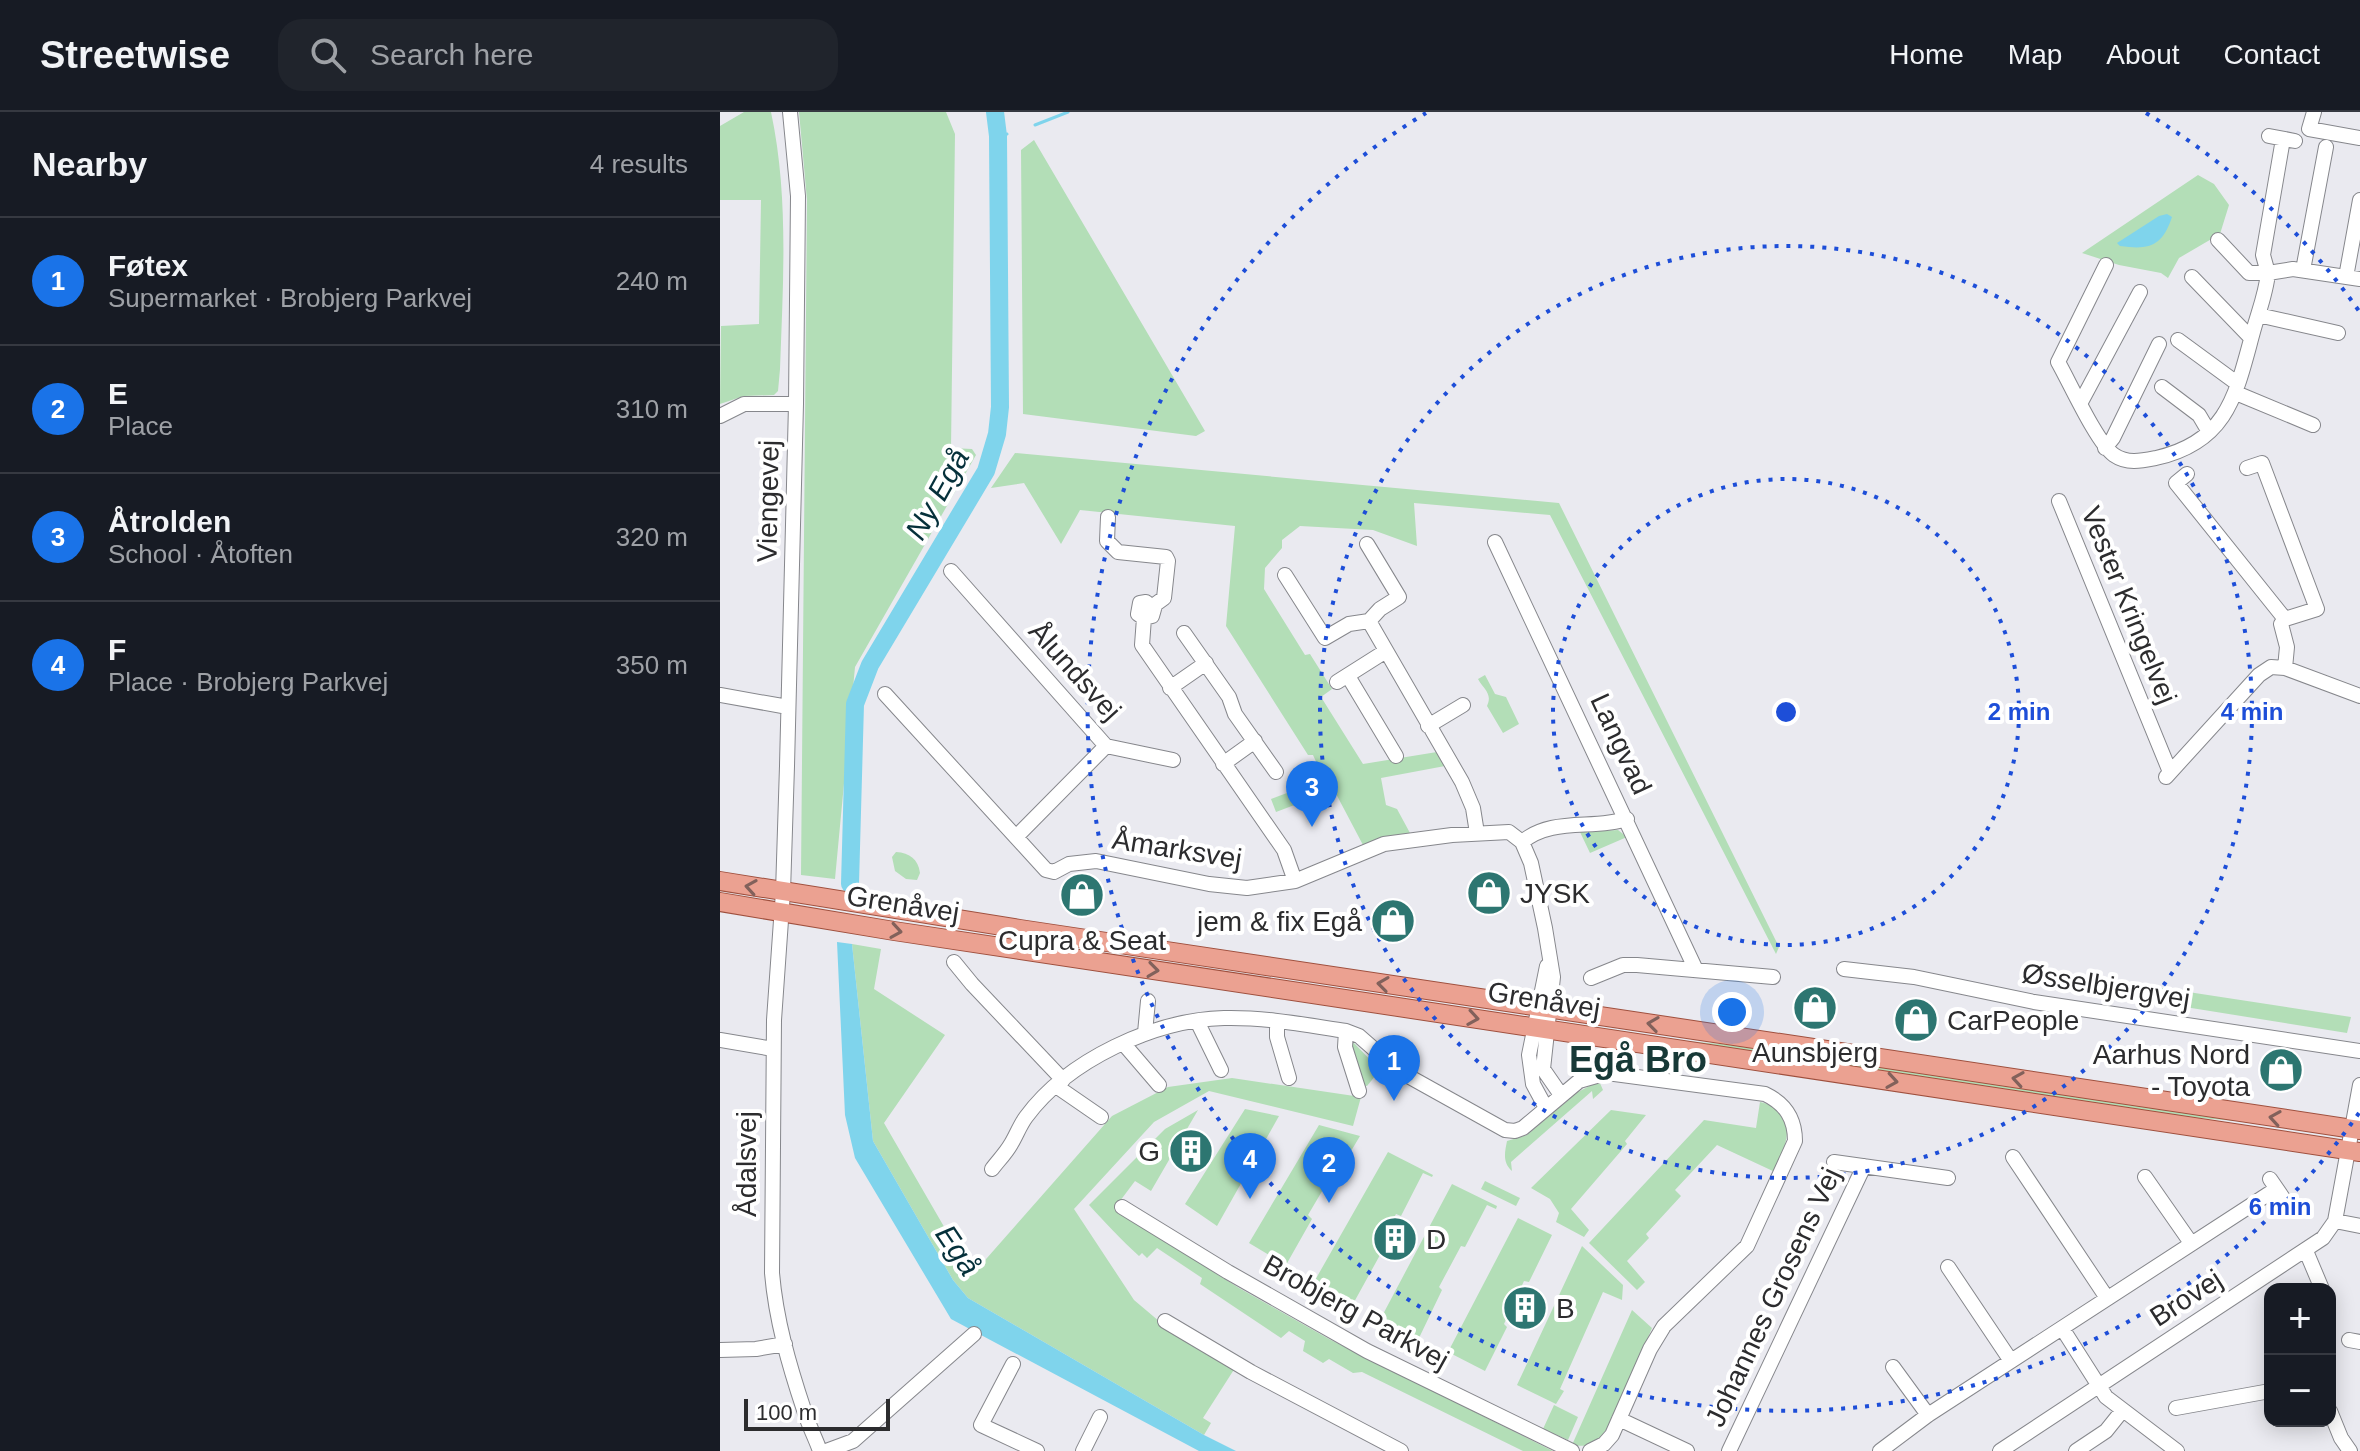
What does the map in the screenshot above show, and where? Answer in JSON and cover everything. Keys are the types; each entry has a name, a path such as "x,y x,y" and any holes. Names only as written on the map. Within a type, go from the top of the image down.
{"main road":[{"name":"Grenåvej","path":"720,881 2356,1130"},
{"name":"Grenåvej","path":"720,902 846,924 2354,1152"}],"street":[{"name":"Viengevej","path":"781,912 796,404 798,196 790,112"},
{"path":"2314,112 2309,129 2360,138"},
{"path":"2104,265 2058,362 2105,448 2120,458 2138,461 2165,456 2209,432 2223,417 2237,388 2268,273 2263,255 2283,139"},
{"path":"2303,270 2326,147"},
{"path":"2218,240 2249,273 2284,269 2353,278 2360,200"},
{"path":"2192,277 2251,338"},
{"path":"2081,402 2140,292"},
{"path":"2258,315 2338,333"},
{"path":"2178,340 2237,388 2313,425"},
{"path":"2105,448 2113,438 2159,344"},
{"path":"2162,387 2199,415 2209,432"},
{"path":"720,416 744,404 796,404"},
{"path":"2247,468 2262,463 2317,609 2285,619 2281,624 2287,647 2285,668 2360,696"},
{"path":"2187,474 2176,483 2285,619"},
{"name":"Vester Kringelvej","path":"2059,501 2167,776 2259,675 2271,667 2285,668"},
{"path":"1108,517 1107,541 1118,552 1166,557 1164,598 1148,612 1142,645 1284,850 1295,881"},
{"name":"Langvad","path":"1495,542 1696,970"},
{"path":"1285,575 1325,638 1349,624 1369,621 1380,609 1399,597 1367,544"},
{"name":"Ålundsvej","path":"951,571 1106,746 1016,837"},
{"path":"1369,621 1468,795 1477,833"},
{"path":"1184,633 1276,772"},
{"path":"1386,651 1342,679 1396,756"},
{"path":"1170,688 1206,663"},
{"path":"885,694 1016,837"},
{"path":"720,695 788,707"},
{"path":"1428,726 1463,705"},
{"path":"1223,764 1255,741"},
{"path":"1106,746 1173,760"},
{"path":"1546,1108 1529,1069 1544,1008 1549,961 1531,863 1522,842 1533,833 1549,828 1627,819"},
{"name":"Åmarksvej","path":"1016,837 1046,870 1054,872 1069,864 1096,861 1209,884 1247,888 1295,881 1384,844 1509,832 1522,842"},
{"name":"Ådalsvej","path":"781,912 773,1049 772,1273 775,1308 785,1344 805,1413 823,1451"},
{"path":"954,962 1059,1083 1101,1117"},
{"path":"1591,978 1623,965 1773,977"},
{"name":"Øsselbjergvej","path":"1844,969 1914,977 2034,1002 2360,1051"},
{"path":"1145,1033 1148,1001"},
{"path":"992,1169 1011,1145 1025,1118 1059,1083 1098,1056 1145,1033 1226,1018 1277,1021 1346,1031 1359,1036 1399,1071 1505,1130 1523,1128 1579,1081 1612,1072 1775,1098 1789,1112 1795,1131 1793,1151 1747,1246 1664,1326 1650,1349 1619,1419 1604,1444 1590,1451"},
{"path":"1197,1021 1221,1070"},
{"path":"1277,1021 1277,1037 1289,1078"},
{"path":"1540,1028 1543,1069 1561,1095"},
{"path":"1346,1031 1345,1047 1359,1091"},
{"path":"720,1040 773,1049"},
{"path":"1123,1043 1159,1085"},
{"path":"2360,1085 2354,1152 2335,1221 2360,1226"},
{"path":"2013,1157 2107,1298"},
{"name":"Johannes Grosens Vej","path":"1834,1162 1948,1178"},
{"name":"Johannes Grosens Vej","path":"1729,1451 1864,1166"},
{"path":"2145,1177 2191,1243"},
{"path":"1880,1451 1928,1415 2191,1243 2273,1184 2292,1211"},
{"name":"Brobjerg Parkvej","path":"1122,1207 1367,1351 1572,1451"},
{"name":"Brovej","path":"2000,1451 2306,1251 2323,1238 2335,1221"},
{"path":"2306,1251 2319,1283"},
{"path":"1948,1267 2011,1361"},
{"path":"1165,1321 1251,1372 1401,1451"},
{"path":"2062,1328 2106,1397 2177,1451"},
{"path":"823,1451 853,1441 974,1334"},
{"path":"720,1350 785,1344"},
{"path":"1013,1364 981,1425 1037,1451"},
{"path":"1893,1367 1928,1415"},
{"path":"2176,1408 2264,1389"},
{"path":"2076,1451 2106,1431 2122,1411"},
{"name":"Ådalsvej","path":"805,1413 809,1451"},
{"path":"1083,1451 1100,1417"},
{"path":"1619,1419 1687,1451"},
{"path":"2336,1426 2350,1451"}],"green space":[{"path":"744,112 771,112 777,144 783,208 780,369 778,391 774,395 744,396 720,404 721,326 759,324 761,200 720,200 720,126"},
{"path":"799,112 946,112 955,134 951,448 972,449 976,455 855,667 835,879 801,875 807,200"},
{"path":"1034,140 1205,431 1196,436 1023,414 1021,150"},
{"path":"2198,175 2214,184 2229,205 2220,234 2179,258 2168,278 2161,273 2119,265 2082,253"},
{"path":"1015,453 1559,503 1779,947 1776,954 1550,515 1414,503 1417,546 1373,530 1300,526 1282,540 1282,548 1265,568 1264,589 1305,655 1310,654 1332,689 1321,697 1363,764 1437,752 1445,766 1381,778 1386,805 1397,809 1410,833 1363,845 1334,790 1276,812 1271,799 1324,779 1313,755 1308,755 1226,626 1235,526 1080,510 1061,544 1024,483 991,488"},
{"path":"1485,675 1495,694 1506,697 1519,724 1503,733 1487,706 1488,694 1478,679"},
{"path":"1618,830 1627,837 1590,853 1580,832"},
{"path":"896,852 915,860 920,873 917,880 906,879 895,871 892,857"},
{"path":"852,944 881,949 874,989 945,1035 884,1123 972,1275 1112,1116 1168,1087 1232,1078 1361,1097 1353,1126 1209,1091 1154,1122 1074,1209 1134,1300 1166,1327 1235,1368 1203,1418 1211,1423 1204,1435 968,1298 953,1280 873,1141"},
{"path":"2077,975 2351,1017 2347,1033 2073,989"},
{"path":"1563,1022 1686,1041 1767,1048 2249,1122 2164,1115 1562,1025"},
{"path":"1352,1041 1380,1070 1367,1086 1360,1085 1349,1042"},
{"path":"1599,1081 1603,1090 1593,1099 1592,1091 1511,1162 1512,1171 1509,1168 1505,1160 1507,1141 1527,1135 1578,1092"},
{"path":"1760,1102 1773,1107 1786,1121 1786,1141 1775,1172 1717,1145 1675,1190 1681,1196 1646,1234 1649,1238 1627,1261 1645,1282 1637,1290 1589,1243 1704,1120 1756,1128"},
{"path":"1245,1109 1279,1116 1217,1226 1185,1204"},
{"path":"1198,1110 1151,1191 1135,1181 1114,1209 1239,1288 1329,1339 1553,1451 1523,1451 1362,1372 1353,1373 1329,1359 1323,1363 1303,1351 1305,1341 1289,1331 1281,1338 1200,1284 1202,1278 1157,1248 1147,1258 1132,1250 1089,1205 1165,1129"},
{"path":"1611,1110 1646,1115 1625,1141 1627,1144 1571,1209 1589,1230 1584,1237 1556,1222 1559,1213 1550,1199 1531,1188"},
{"path":"1319,1125 1360,1136 1308,1215 1312,1219 1286,1265 1249,1243"},
{"path":"1388,1152 1433,1175 1423,1173 1401,1216 1396,1214 1376,1252 1380,1255 1353,1304 1314,1282"},
{"path":"1485,1181 1520,1198 1516,1206 1481,1189"},
{"path":"1452,1184 1497,1206 1496,1209 1487,1205 1465,1247 1461,1246 1439,1287 1442,1290 1419,1338 1381,1318"},
{"path":"1518,1218 1552,1235 1529,1282 1524,1281 1504,1324 1507,1327 1485,1371 1448,1352"},
{"path":"1582,1246 1623,1285 1622,1300 1603,1292 1556,1404 1517,1385"},
{"path":"1632,1310 1652,1328 1627,1389 1603,1434 1590,1444 1572,1445"},
{"path":"1554,1405 1578,1417 1568,1440 1543,1429"}],"water":[{"path":"2167,214 2172,217 2168,227 2153,244 2130,247 2117,243 2159,216"},
{"path":"837,942 852,944 873,1141 953,1280 968,1298 1236,1451 1199,1451 951,1319 855,1158 845,1115"}],"waterway":[{"name":"Ny Egå","path":"850,884 855,704 870,665 986,471 997,434 1000,407 998,136 995,112"},
{"name":"Egå","path":"1035,125 1068,112"},
{"path":"998,136 1007,134"}],"place":[{"name":"Åtrolden","path":"1312,827"},
{"name":"JYSK","path":"1489,893"},
{"name":"Cupra & Seat","path":"1082,895"},
{"name":"jem & fix Egå","path":"1393,921"},
{"name":"Aunsbjerg","path":"1815,1008"},
{"name":"CarPeople","path":"1916,1020"},
{"name":"Aarhus Nord - Toyota","path":"2281,1070"},
{"name":"Føtex","path":"1394,1101"},
{"name":"G","path":"1191,1151"},
{"name":"F","path":"1250,1199"},
{"name":"E","path":"1329,1203"},
{"name":"D","path":"1395,1239"},
{"name":"B","path":"1525,1308"}],"district":[{"name":"Egå Bro","path":"1638,1059"}]}
